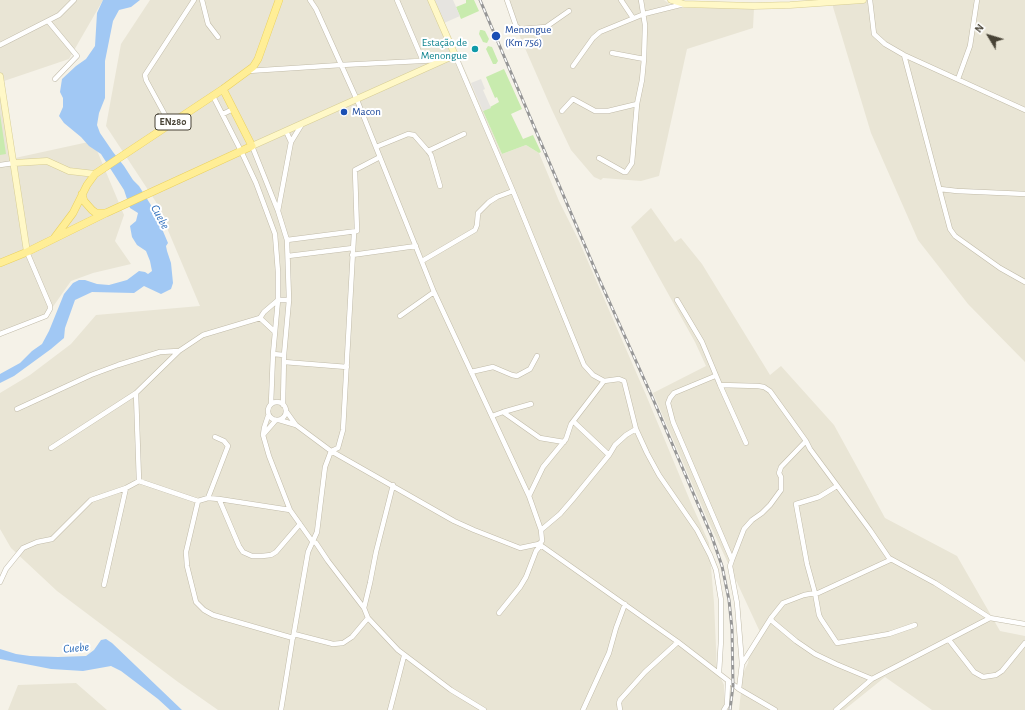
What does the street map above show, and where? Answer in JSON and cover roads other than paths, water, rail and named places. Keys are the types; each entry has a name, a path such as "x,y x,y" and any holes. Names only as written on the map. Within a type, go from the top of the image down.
{"main road":[{"name":"EN280","path":"54,238 73,213 87,185 95,174 223,90 248,71 258,58 279,0"},
{"path":"223,90 252,146 455,55 431,0"},
{"path":"671,0 684,4 754,6 863,0"},
{"path":"0,76 2,104 14,163 27,252"},
{"name":"EN280","path":"0,263 27,252 106,213 252,146"},
{"path":"14,163 47,161 69,171 95,174"},
{"path":"82,194 84,201 92,210 96,213 106,213"}],"street":[{"path":"0,45 59,15 74,0"},
{"path":"170,124 146,80 145,75 194,0"},
{"path":"202,0 208,24 218,37"},
{"path":"311,0 357,100 434,292 455,340 529,496 541,530 542,541 536,551 526,577 520,587 499,613"},
{"path":"397,0 422,61"},
{"path":"507,0 516,26 520,29 544,27 569,10"},
{"path":"621,0 633,18"},
{"path":"599,158 624,172 626,172 631,166 637,104 642,80 644,59 645,29 642,0"},
{"path":"870,0 874,34 885,44 1025,110"},
{"path":"958,79 970,46 977,0"},
{"path":"573,66 596,35 644,14 684,4"},
{"path":"48,21 77,56 55,79"},
{"path":"612,53 644,59"},
{"path":"904,54 950,229 955,236 1000,268 1025,282"},
{"path":"455,55 513,191 584,365 589,372 604,381 619,379 624,381 636,429 659,474 697,530 710,555 716,570 721,600 719,673"},
{"path":"248,71 443,60"},
{"path":"213,96 256,183 274,234 278,272 278,300 273,354 271,404 268,410 263,435 269,456 290,510 364,608 368,618 404,656 451,690 484,710"},
{"path":"562,111 573,100 595,111 608,111 637,104"},
{"path":"223,114 233,109"},
{"path":"278,210 291,142 302,124"},
{"path":"286,131 291,142"},
{"path":"376,147 411,134 431,155 440,186"},
{"path":"428,151 464,134"},
{"path":"252,146 278,210 287,240 289,300 284,355 283,405 296,425 331,451 454,521 520,548 540,545 678,642 719,673 728,682 774,710"},
{"path":"287,240 358,231 355,170 380,157"},
{"path":"0,165 14,163"},
{"path":"940,189 1025,194"},
{"path":"422,261 475,230 478,213 496,197 513,191"},
{"path":"274,234 285,231"},
{"path":"281,710 308,552 317,532 325,467 331,451 338,448 343,430 354,232"},
{"path":"352,255 416,246"},
{"path":"288,256 353,248"},
{"path":"0,334 46,316 49,312 50,306 27,252"},
{"path":"400,316 434,292"},
{"path":"51,448 136,392 178,351 203,335 260,318 264,312 278,300 289,300"},
{"path":"677,300 702,342 715,376 746,443"},
{"path":"260,318 275,332"},
{"path":"17,409 84,378 118,365 160,352 178,351"},
{"path":"273,354 284,355"},
{"path":"471,372 493,367 517,376 530,370 537,356"},
{"path":"284,362 347,367"},
{"path":"715,376 674,393 668,402 673,422 732,560"},
{"path":"529,496 543,467 564,442 571,424 604,381"},
{"path":"720,385 758,386 767,388 889,558 935,583 990,618 1025,624"},
{"path":"136,392 140,481"},
{"path":"271,404 277,402 283,405"},
{"path":"492,416 531,404"},
{"path":"263,435 277,420 284,417 286,411"},
{"path":"503,412 540,438 564,442"},
{"path":"268,416 273,420 296,425"},
{"path":"574,422 610,455"},
{"path":"541,530 569,504 610,455 615,445 626,435 636,429"},
{"path":"208,498 228,446 224,441 215,437"},
{"path":"739,689 742,664 737,603 730,566 744,529 770,505 780,490 781,477 779,473 781,467 806,441"},
{"path":"0,582 6,569 23,548 37,542 52,539 91,500 126,488 140,481 198,501 208,498 219,499 290,510"},
{"path":"364,608 393,485"},
{"path":"837,486 819,497 796,504 807,564 819,615 837,644 889,634 915,625"},
{"path":"104,585 126,488"},
{"path":"219,499 239,546 243,552 252,556 271,555 276,552 300,524"},
{"path":"198,501 186,552 187,566 196,602 204,610 213,615 293,636 333,644 343,643 352,638 368,618"},
{"path":"742,664 771,618 783,603 804,595 816,594 890,560 889,558"},
{"path":"583,710 609,653 625,604"},
{"path":"771,618 772,621 796,641 815,654 872,679"},
{"path":"836,710 872,679 990,618"},
{"path":"949,640 974,672 983,677 996,675 1002,672 1025,643"},
{"path":"620,710 620,700 645,672 678,642"},
{"path":"390,710 404,656"},
{"path":"724,710 727,705 728,682"}],"water":[{"path":"103,0 140,0 131,7 119,10 113,21 105,61 105,98 99,113 97,125 100,133 133,180 139,186 154,210 168,243 166,246 171,263 173,283 171,289 161,294 144,286 134,293 92,292 75,300 65,328 64,338 14,376 0,383 0,374 20,363 32,351 42,344 64,294 73,283 79,280 85,280 97,284 109,285 127,280 139,271 148,274 152,271 146,251 137,245 132,237 130,226 136,221 138,213 130,208 124,190 101,154 89,146 81,137 64,123 59,116 63,107 63,98 60,92 62,79 86,59 95,46 97,13"},
{"path":"106,639 182,710 170,710 121,671 111,666 83,671 51,669 0,659 0,649 16,654 30,656 86,656 94,650 101,640"}],"railway":[{"path":"480,0 600,281 653,399 712,537 722,566 729,600 732,629 733,686 730,710"}],"place":[{"name":"Menongue (Km 756)","path":"496,36"},
{"name":"Estação de Menongue","path":"475,49"},
{"name":"Macon","path":"344,112"}],"water label":[{"name":"Cuebe","path":"160,217"},
{"name":"Cuebe","path":"76,648"}]}
